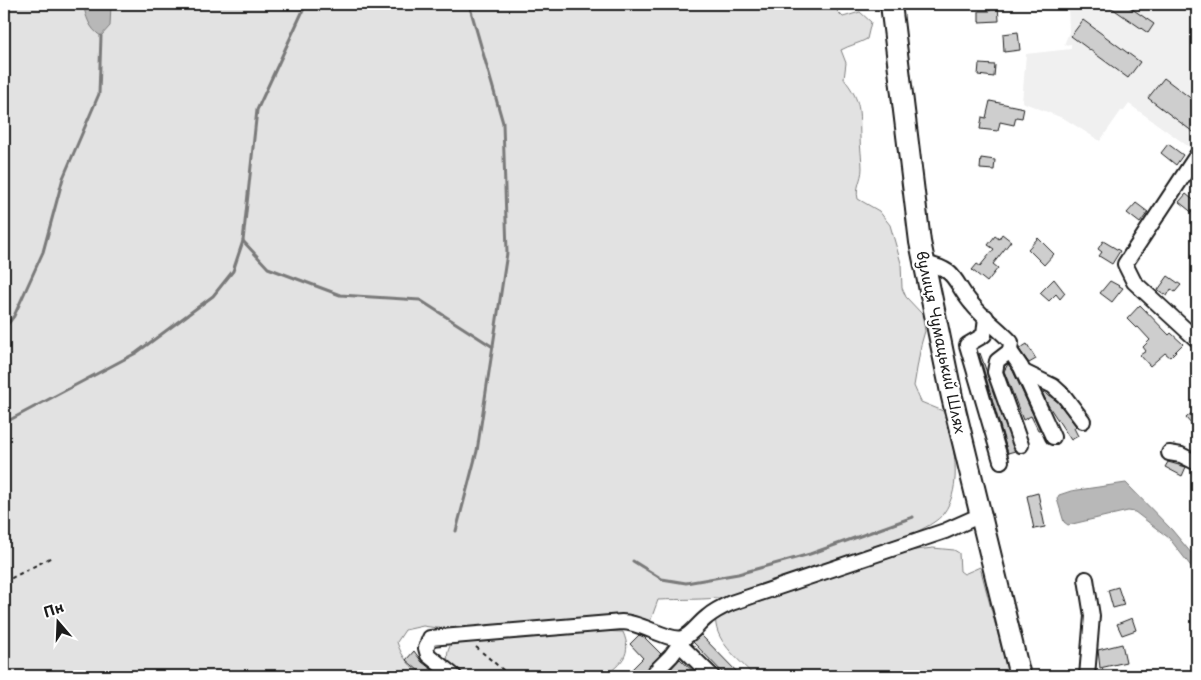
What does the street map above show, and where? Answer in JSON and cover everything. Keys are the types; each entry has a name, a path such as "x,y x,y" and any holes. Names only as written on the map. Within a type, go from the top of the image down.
{"highway":[{"name":"вулиця Чумацький Шлях","path":"891,4 913,192 924,263 952,396 1020,676"}],"street":[{"path":"1197,155 1125,264 1134,282 1197,340"},
{"path":"924,263 942,267 953,276 972,304 1011,342 1010,351 997,361 995,372 1022,445"},
{"path":"986,317 984,335 968,342 967,345 1001,461"},
{"path":"1010,351 1015,355 1024,372 1053,437"},
{"path":"1024,372 1053,386 1064,396 1084,421"},
{"path":"1169,453 1181,455 1197,464"},
{"path":"657,674 682,641 707,617 731,603 945,531 981,515"},
{"path":"1086,579 1092,616 1087,676"},
{"path":"454,676 428,655 426,644 434,637 636,622 682,641 712,676"}],"path":[{"path":"4,582 52,557"},
{"path":"462,635 510,676"}],"shaded area":[{"path":"4,4 838,4 837,11 843,17 860,12 871,22 867,39 841,50 846,63 844,79 857,100 859,113 862,168 857,191 858,199 879,211 890,225 901,263 902,288 906,297 922,314 925,331 914,386 921,402 943,411 951,436 955,477 949,503 943,514 933,523 917,532 751,591 719,598 658,600 650,622 630,618 481,628 437,628 423,626 405,630 397,642 399,648 407,661 423,676 4,676"},
{"path":"83,4 111,4 110,26 101,36 91,26"},
{"path":"1068,4 1197,4 1197,139 1192,149 1129,104 1124,111 1121,111 1100,141 1065,119 1022,102 1026,54 1071,49 1071,44 1064,45 1069,32"},
{"path":"1126,483 1172,530 1197,560 1197,574 1169,538 1135,512 1128,511 1068,525 1064,522 1057,499 1059,495 1071,491"},
{"path":"933,548 954,550 959,553 960,571 964,574 980,567 1009,676 754,676 722,641 718,633 716,615 907,551"},
{"path":"602,631 623,632 627,647 624,658 605,676 461,676 453,669 447,658 451,644 458,640"}],"building":[{"path":"989,4 998,4 999,21 979,22 979,11 990,11"},
{"path":"1106,4 1125,4 1154,24 1148,33"},
{"path":"1083,20 1140,62 1128,78 1071,36"},
{"path":"1018,32 1020,50 1004,52 1003,34"},
{"path":"979,64 995,65 994,77 978,75"},
{"path":"1164,78 1193,100 1197,94 1197,135 1148,98"},
{"path":"990,101 1024,108 1022,118 1016,117 1014,125 1000,122 998,131 980,129 982,117 986,118"},
{"path":"1168,144 1183,155 1176,165 1161,153"},
{"path":"981,158 995,160 994,170 980,169"},
{"path":"1186,194 1197,203 1197,210 1194,214 1179,202"},
{"path":"1136,203 1148,212 1140,223 1127,213"},
{"path":"1002,234 1011,241 993,264 998,268 987,282 972,270 977,264 980,266 994,249 988,245 995,236 999,239"},
{"path":"1038,238 1054,254 1044,265 1028,249"},
{"path":"1103,241 1120,251 1112,264 1099,256 1102,252 1098,249"},
{"path":"1168,276 1181,285 1175,292 1171,289 1167,296 1158,290"},
{"path":"1054,279 1065,293 1060,299 1056,294 1049,301 1040,293"},
{"path":"1110,281 1123,288 1112,302 1100,293"},
{"path":"1140,305 1169,335 1171,333 1183,344 1170,357 1165,353 1150,366 1140,355 1146,351 1143,347 1150,340 1138,327 1136,328 1127,319"},
{"path":"1027,344 1036,359 1029,363 1019,349"},
{"path":"980,353 1015,451 1008,453"},
{"path":"1008,364 1040,430 1038,430 1031,416 1023,420 1004,371"},
{"path":"1041,390 1058,402 1076,426 1074,428 1078,436 1071,440 1048,405"},
{"path":"1197,408 1197,431 1186,418"},
{"path":"1168,462 1186,467 1182,476 1165,467"},
{"path":"1038,493 1045,527 1034,529 1027,496"},
{"path":"1118,587 1124,605 1113,608 1108,590"},
{"path":"1132,618 1136,630 1122,635 1117,624"},
{"path":"639,635 644,637 661,654 639,676 625,676 643,658 630,644"},
{"path":"701,635 741,676 726,676 693,642"},
{"path":"1122,644 1126,662 1100,668 1098,650"},
{"path":"414,651 422,662 440,676 425,676 406,660"},
{"path":"680,659 698,676 673,676 668,672"}],"waterway":[{"path":"4,423 136,353 213,296 233,271 243,241 257,110 306,4"},
{"path":"456,531 477,451 507,253 503,123 469,4"},
{"path":"4,329 14,316 43,252 63,178 99,94 101,36"},
{"path":"243,241 268,268 340,295 420,300 493,347"},
{"path":"633,561 662,579 686,583 738,574 810,554 913,517"}]}
